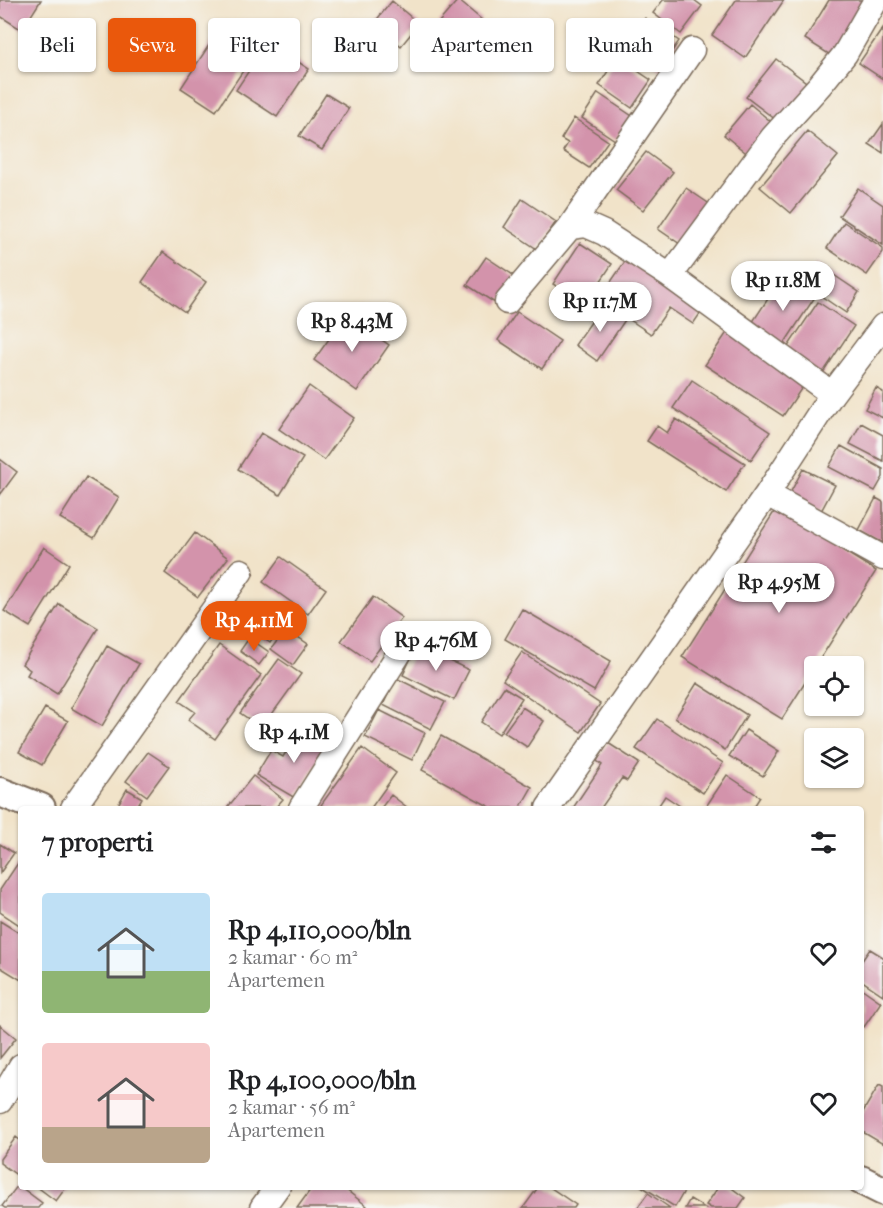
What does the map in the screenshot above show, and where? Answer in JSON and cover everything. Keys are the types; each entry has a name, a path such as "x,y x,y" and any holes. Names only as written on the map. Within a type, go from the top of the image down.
{"street":[{"path":"670,276 773,137 845,54 876,0"},
{"path":"507,302 570,227 692,50"},
{"path":"570,227 586,225 604,233 670,276 832,394"},
{"path":"549,806 767,494 832,394 883,326"},
{"path":"767,494 883,558"},
{"path":"74,806 241,571"},
{"path":"303,806 400,652"},
{"path":"0,792 35,806"},
{"path":"0,1101 18,1071"},
{"path":"864,1182 883,1191"},
{"path":"262,1208 275,1190"}],"building":[{"path":"0,0 41,0 30,18 18,18 18,27 0,16"},
{"path":"458,0 480,18 442,18"},
{"path":"663,0 694,0 702,6 681,34 674,29 674,18 660,18 653,13"},
{"path":"736,0 784,0 745,58 712,35"},
{"path":"829,0 864,0 835,58 805,39"},
{"path":"392,1 412,18 410,18 410,35 401,46 398,43 398,18 378,18"},
{"path":"883,28 883,79 859,63"},
{"path":"674,38 679,41 674,48"},
{"path":"208,47 208,72 242,72 216,111 181,88 191,72 196,72 196,65"},
{"path":"776,59 810,85 780,123 746,97"},
{"path":"300,63 309,69 277,117 236,90 248,72 300,72"},
{"path":"607,72 639,72 651,80 632,108 599,85"},
{"path":"598,93 632,116 615,140 582,118"},
{"path":"326,94 349,108 322,150 299,136"},
{"path":"750,104 775,125 750,156 724,135"},
{"path":"574,118 608,141 589,168 563,151 568,143 561,139"},
{"path":"883,124 883,153 869,144"},
{"path":"807,131 838,156 791,213 760,187"},
{"path":"646,152 673,172 643,210 616,190"},
{"path":"686,188 711,205 683,246 658,229"},
{"path":"858,188 883,205 883,245 839,216"},
{"path":"522,199 556,222 537,249 504,227"},
{"path":"844,222 883,248 883,252 867,275 827,248"},
{"path":"580,243 612,264 585,305 553,284"},
{"path":"163,252 206,282 185,312 142,282"},
{"path":"486,257 516,277 498,305 467,285"},
{"path":"626,260 706,305 693,324 669,308 651,334 599,299"},
{"path":"816,263 859,292 846,313 802,283"},
{"path":"783,276 815,297 782,347 750,326"},
{"path":"818,302 854,326 821,376 785,351"},
{"path":"603,305 625,320 597,361 575,345"},
{"path":"517,312 560,341 542,369 498,340"},
{"path":"346,315 389,345 357,391 314,360"},
{"path":"730,328 807,380 783,416 705,365"},
{"path":"692,380 770,432 751,460 673,408"},
{"path":"309,386 354,418 324,460 279,429"},
{"path":"876,388 883,392 883,418 865,409"},
{"path":"676,419 745,463 726,492 647,441 657,426 667,433"},
{"path":"861,423 883,435 883,461 850,444"},
{"path":"261,433 303,458 280,495 238,469"},
{"path":"841,446 883,469 883,477 875,491 829,467"},
{"path":"0,459 17,472 0,495"},
{"path":"803,469 835,485 820,513 788,497"},
{"path":"86,477 119,497 94,538 60,518"},
{"path":"876,498 883,502 883,543 859,530"},
{"path":"776,509 876,571 822,656 804,656 804,684 782,719 682,657"},
{"path":"195,533 228,558 198,597 165,573"},
{"path":"44,547 69,564 30,627 4,611"},
{"path":"281,557 326,589 308,614 263,582"},
{"path":"373,597 402,618 370,661 341,641"},
{"path":"59,604 98,628 57,694 27,675 30,670 22,664"},
{"path":"273,607 288,618 270,643 255,632"},
{"path":"522,609 611,661 594,691 505,639"},
{"path":"286,629 308,644 293,665 271,649"},
{"path":"249,638 269,652 259,665 240,651"},
{"path":"219,645 261,675 215,739 188,720 195,712 179,701"},
{"path":"417,645 469,670 454,700 403,675"},
{"path":"107,646 139,664 102,726 71,708"},
{"path":"522,652 600,704 581,732 503,680"},
{"path":"279,659 301,674 262,728 240,713"},
{"path":"396,678 445,702 431,729 383,705"},
{"path":"697,683 747,715 725,750 675,718"},
{"path":"504,687 522,698 499,734 481,722"},
{"path":"522,707 544,721 527,747 504,732"},
{"path":"45,708 68,721 42,765 19,752"},
{"path":"379,710 425,733 412,760 365,737"},
{"path":"657,719 723,763 703,793 636,749"},
{"path":"301,728 329,745 295,798 256,775 271,750 283,757"},
{"path":"746,730 779,751 763,776 729,756"},
{"path":"441,736 532,787 521,806 488,806 422,770"},
{"path":"608,743 639,763 627,781 622,778 602,806 574,806 602,765 597,761"},
{"path":"362,748 396,773 372,806 321,805"},
{"path":"148,752 169,766 147,796 126,781"},
{"path":"727,775 760,797 754,806 706,806"},
{"path":"253,776 283,799 277,806 229,806"},
{"path":"127,789 142,798 137,806 118,805"},
{"path":"391,795 405,806 383,806"},
{"path":"665,796 680,806 658,806"},
{"path":"0,844 14,853 0,873"},
{"path":"18,863 18,924 0,912 0,890"},
{"path":"0,921 18,932 18,978 0,967"},
{"path":"870,949 883,957 883,995 864,982 864,958"},
{"path":"864,990 881,1002 864,1027"},
{"path":"0,1025 16,1038 0,1058"},
{"path":"879,1085 883,1087 883,1144 864,1133 864,1110"},
{"path":"16,1137 18,1139 18,1176 0,1163 0,1159"},
{"path":"18,1185 18,1190 25,1190 42,1203 38,1208 5,1208 2,1206"},
{"path":"41,1190 64,1190 56,1201"},
{"path":"310,1190 346,1190 367,1206 365,1208 297,1208"},
{"path":"536,1190 554,1190 576,1205 574,1208 523,1208"},
{"path":"647,1190 685,1190 675,1207"},
{"path":"716,1190 734,1190 745,1198 738,1208 711,1208 706,1205"},
{"path":"648,1193 670,1208 637,1208"},
{"path":"690,1199 705,1208 685,1208"}]}
